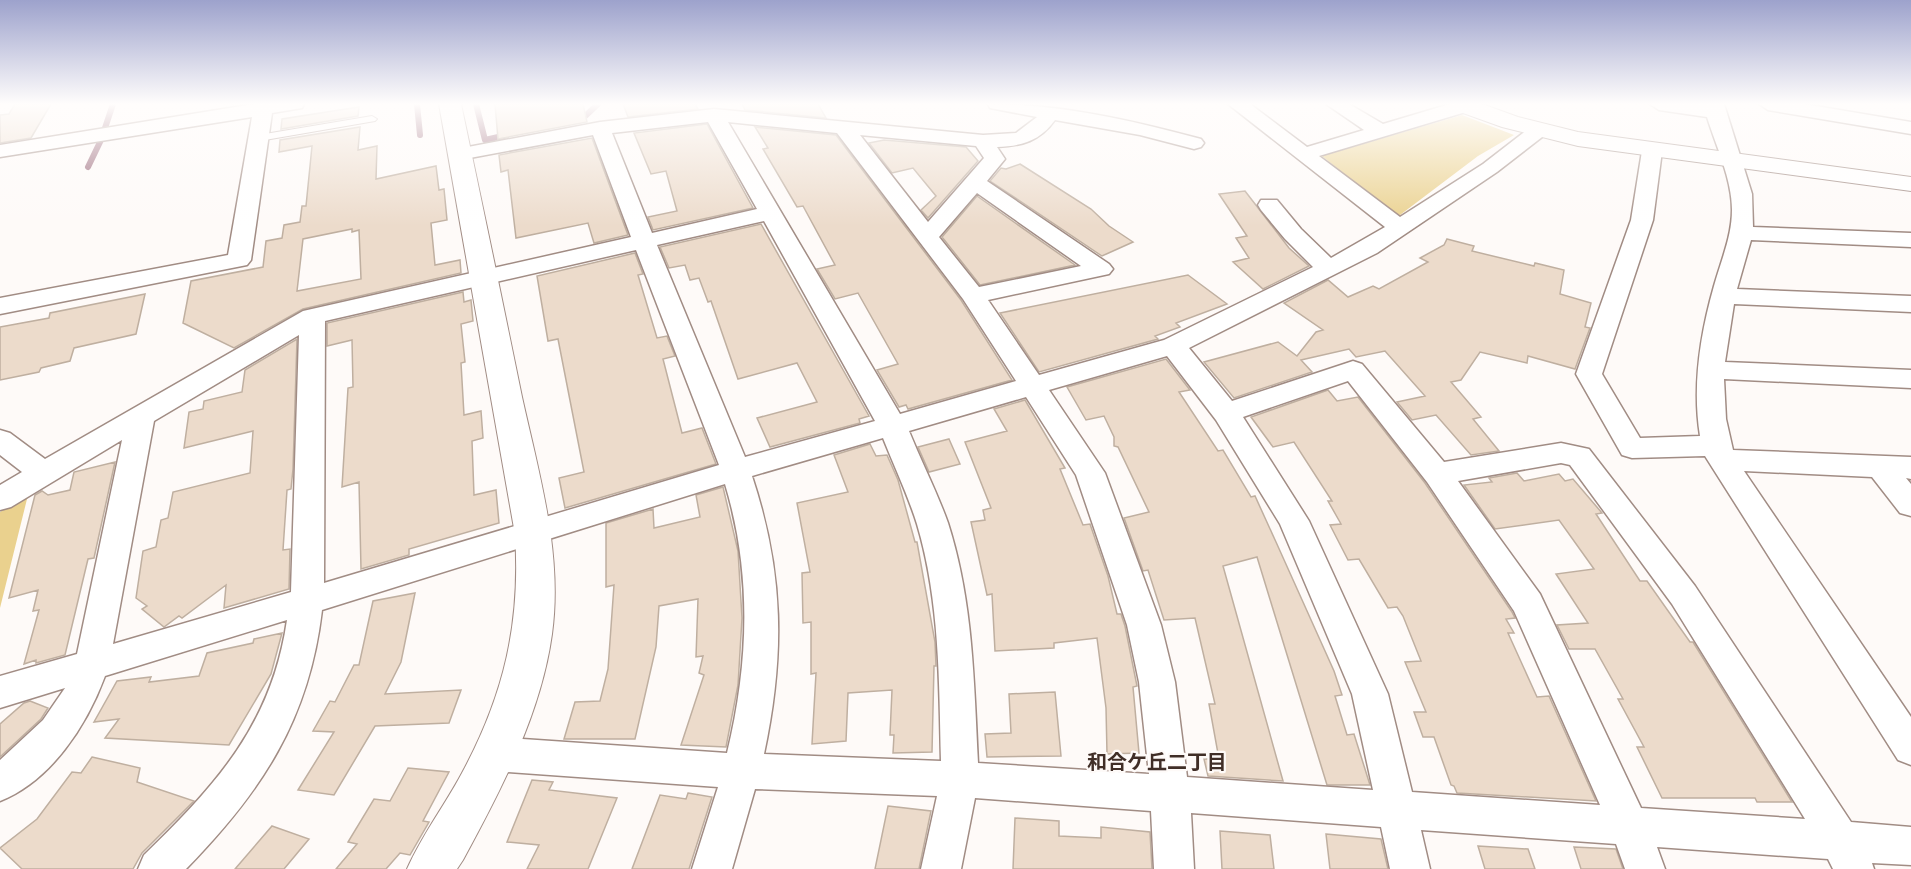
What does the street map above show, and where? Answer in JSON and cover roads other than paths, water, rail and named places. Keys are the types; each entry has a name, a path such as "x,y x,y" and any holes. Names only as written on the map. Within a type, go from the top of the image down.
{"street":[{"path":"0,151 39,145"},
{"path":"0,306 239,260 258,145"},
{"path":"431,869 458,827 493,754 520,687 532,636 537,575 533,534 457,145"},
{"path":"459,154 510,145"},
{"path":"606,145 736,470 756,544 762,602 761,661 755,714 712,869"},
{"path":"731,145 892,425 932,523 945,579 955,640 960,779 941,869"},
{"path":"856,145 973,296 1090,472 1144,625 1156,682 1170,795 1174,869"},
{"path":"927,237 995,159 985,145"},
{"path":"1293,145 1400,228"},
{"path":"1305,153 1336,145"},
{"path":"0,692 533,534 736,470 1173,346 1328,268 1400,228 1490,168 1520,145"},
{"path":"1617,145 1911,184"},
{"path":"1726,145 1744,217 1724,296 1711,370 1709,412 1719,453 1911,748"},
{"path":"1652,151 1642,220 1589,374 1632,448 1911,468"},
{"path":"973,296 1101,269 976,183"},
{"path":"1269,205 1293,234 1328,268"},
{"path":"0,499 312,316 770,213"},
{"path":"1740,233 1911,240"},
{"path":"1724,296 1911,304"},
{"path":"158,869 195,832 239,776 273,725 293,679 309,601 312,316"},
{"path":"1173,346 1226,413 1294,521 1365,683 1410,869"},
{"path":"1226,413 1353,370 1437,474 1528,604 1629,826 1645,869"},
{"path":"1711,370 1911,380"},
{"path":"0,783 25,764 66,722 80,699 92,665 141,418"},
{"path":"0,440 44,473"},
{"path":"1437,474 1561,453 1579,456 1606,488 1717,642 1846,854"},
{"path":"1880,467 1911,505"},
{"path":"493,754 741,771 960,779 1629,826 1846,854 1911,846"}],"waterway":[{"path":"88,167 99,145"}],"district":[{"name":"和合ケ丘二丁目","path":"1157,761"}]}
